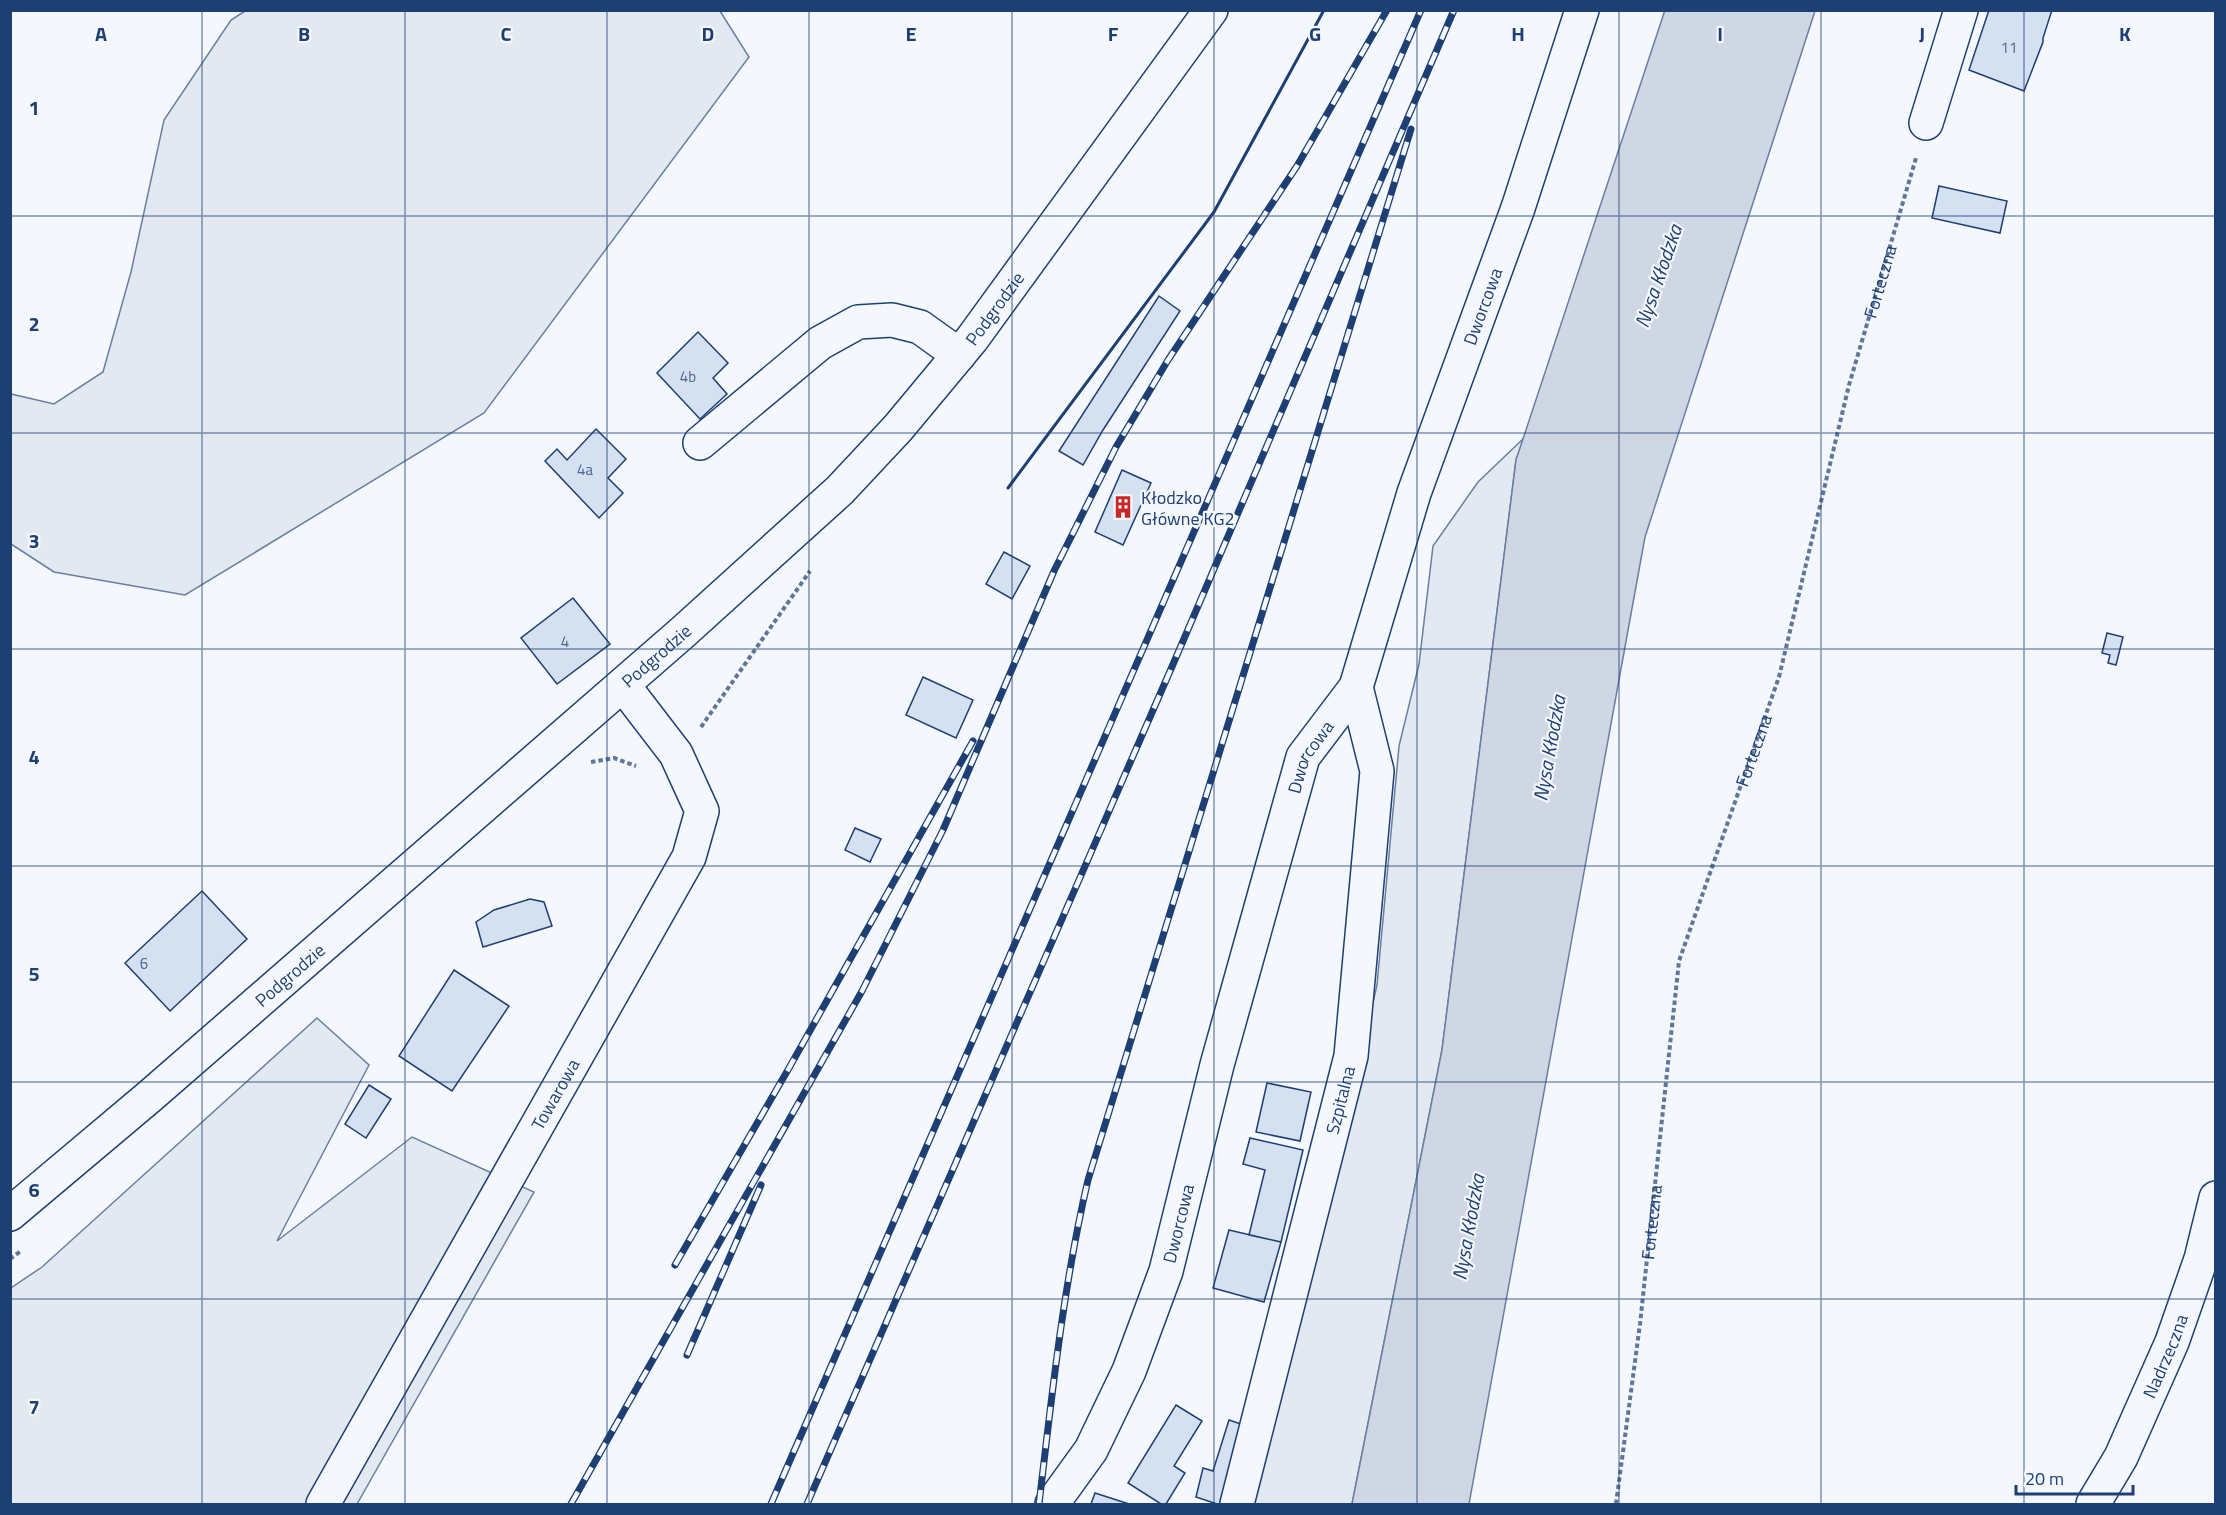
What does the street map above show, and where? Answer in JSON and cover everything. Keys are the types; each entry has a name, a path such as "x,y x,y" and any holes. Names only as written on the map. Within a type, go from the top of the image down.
{"street":[{"name":"Podgrodzie","path":"10,1214 149,1097 623,685 840,490 898,428 958,355 1211,10"},
{"name":"Dworcowa","path":"1052,1504 1091,1450 1129,1371 1162,1282 1217,1065 1304,757 1356,687 1414,493 1518,208 1582,10"},
{"path":"1926,123 1960,10"},
{"path":"700,443 820,343 858,322 892,320 920,327 958,355"},
{"name":"Towarowa","path":"324,1504 689,856 702,811 676,754 623,685"},
{"name":"Szpitalna","path":"1237,1504 1351,1056 1377,771 1356,687"},
{"name":"Nadrzeczna","path":"2093,1504 2121,1457 2172,1342 2201,1259 2216,1198"}],"path":[{"name":"Forteczna","path":"1616,1504 1640,1324 1680,961 1779,677 1849,385 1926,123"}],"shaded area":[{"path":"245,11 720,11 749,57 484,413 185,595 54,572 11,544 11,394 54,404 103,372 131,272 164,120 231,20"},
{"path":"1524,438 1516,460 1442,1050 1352,1504 1244,1504 1346,1123 1377,985 1399,746 1419,664 1433,546 1478,482"},
{"path":"317,1018 369,1065 277,1241 412,1137 534,1192 357,1504 11,1504 11,1288 42,1267"}],"water":[{"name":"Nysa Kłodzka","path":"1665,10 1815,11 1645,537 1469,1504 1352,1504 1442,1050 1516,460"}],"building":[{"path":"1989,10 2052,10 2043,42 2024,91 1969,70"},
{"path":"1939,186 2007,201 2000,233 1932,218"},
{"path":"1159,296 1180,311 1083,465 1059,451"},
{"path":"698,332 728,363 713,378 727,394 700,419 657,373"},
{"path":"596,429 626,459 608,478 623,493 599,518 545,461 557,449 567,460"},
{"name":"Kłodzko Główne KG2","path":"1122,470 1151,483 1123,545 1095,532"},
{"path":"1004,552 1030,566 1012,599 986,584"},
{"path":"573,598 610,644 557,684 521,638"},
{"path":"2107,633 2123,637 2116,665 2108,663 2110,655 2102,653"},
{"path":"923,677 973,700 956,738 906,715"},
{"path":"855,828 881,839 870,862 845,850"},
{"path":"202,891 247,939 170,1011 125,963"},
{"path":"530,899 544,902 552,926 483,947 476,922 494,910"},
{"path":"454,970 509,1006 452,1091 399,1056"},
{"path":"1267,1083 1311,1092 1300,1141 1256,1132"},
{"path":"369,1085 391,1099 366,1138 345,1124"},
{"path":"1250,1138 1303,1150 1281,1242 1249,1235 1265,1170 1243,1164"},
{"path":"1229,1230 1281,1242 1264,1302 1213,1288"},
{"path":"1176,1405 1202,1421 1174,1466 1185,1473 1166,1504 1161,1504 1128,1483"},
{"path":"1229,1420 1247,1426 1223,1504 1217,1504 1196,1497 1203,1468 1213,1471"},
{"path":"1095,1493 1129,1504 1091,1504"}],"railway":[{"path":"571,1504 862,991 943,830 1054,571 1116,447 1168,360 1297,166 1387,10"},
{"path":"771,1504 1421,10"},
{"path":"807,1504 1174,662 1454,10"},
{"path":"1039,1504 1065,1301 1088,1180 1411,129"},
{"path":"675,1265 973,741"},
{"path":"687,1355 761,1185"}],"wall":[{"path":"1008,488 1214,212 1324,10"}],"place":[{"name":"Kłodzko Główne KG2","path":"1123,507"}]}
